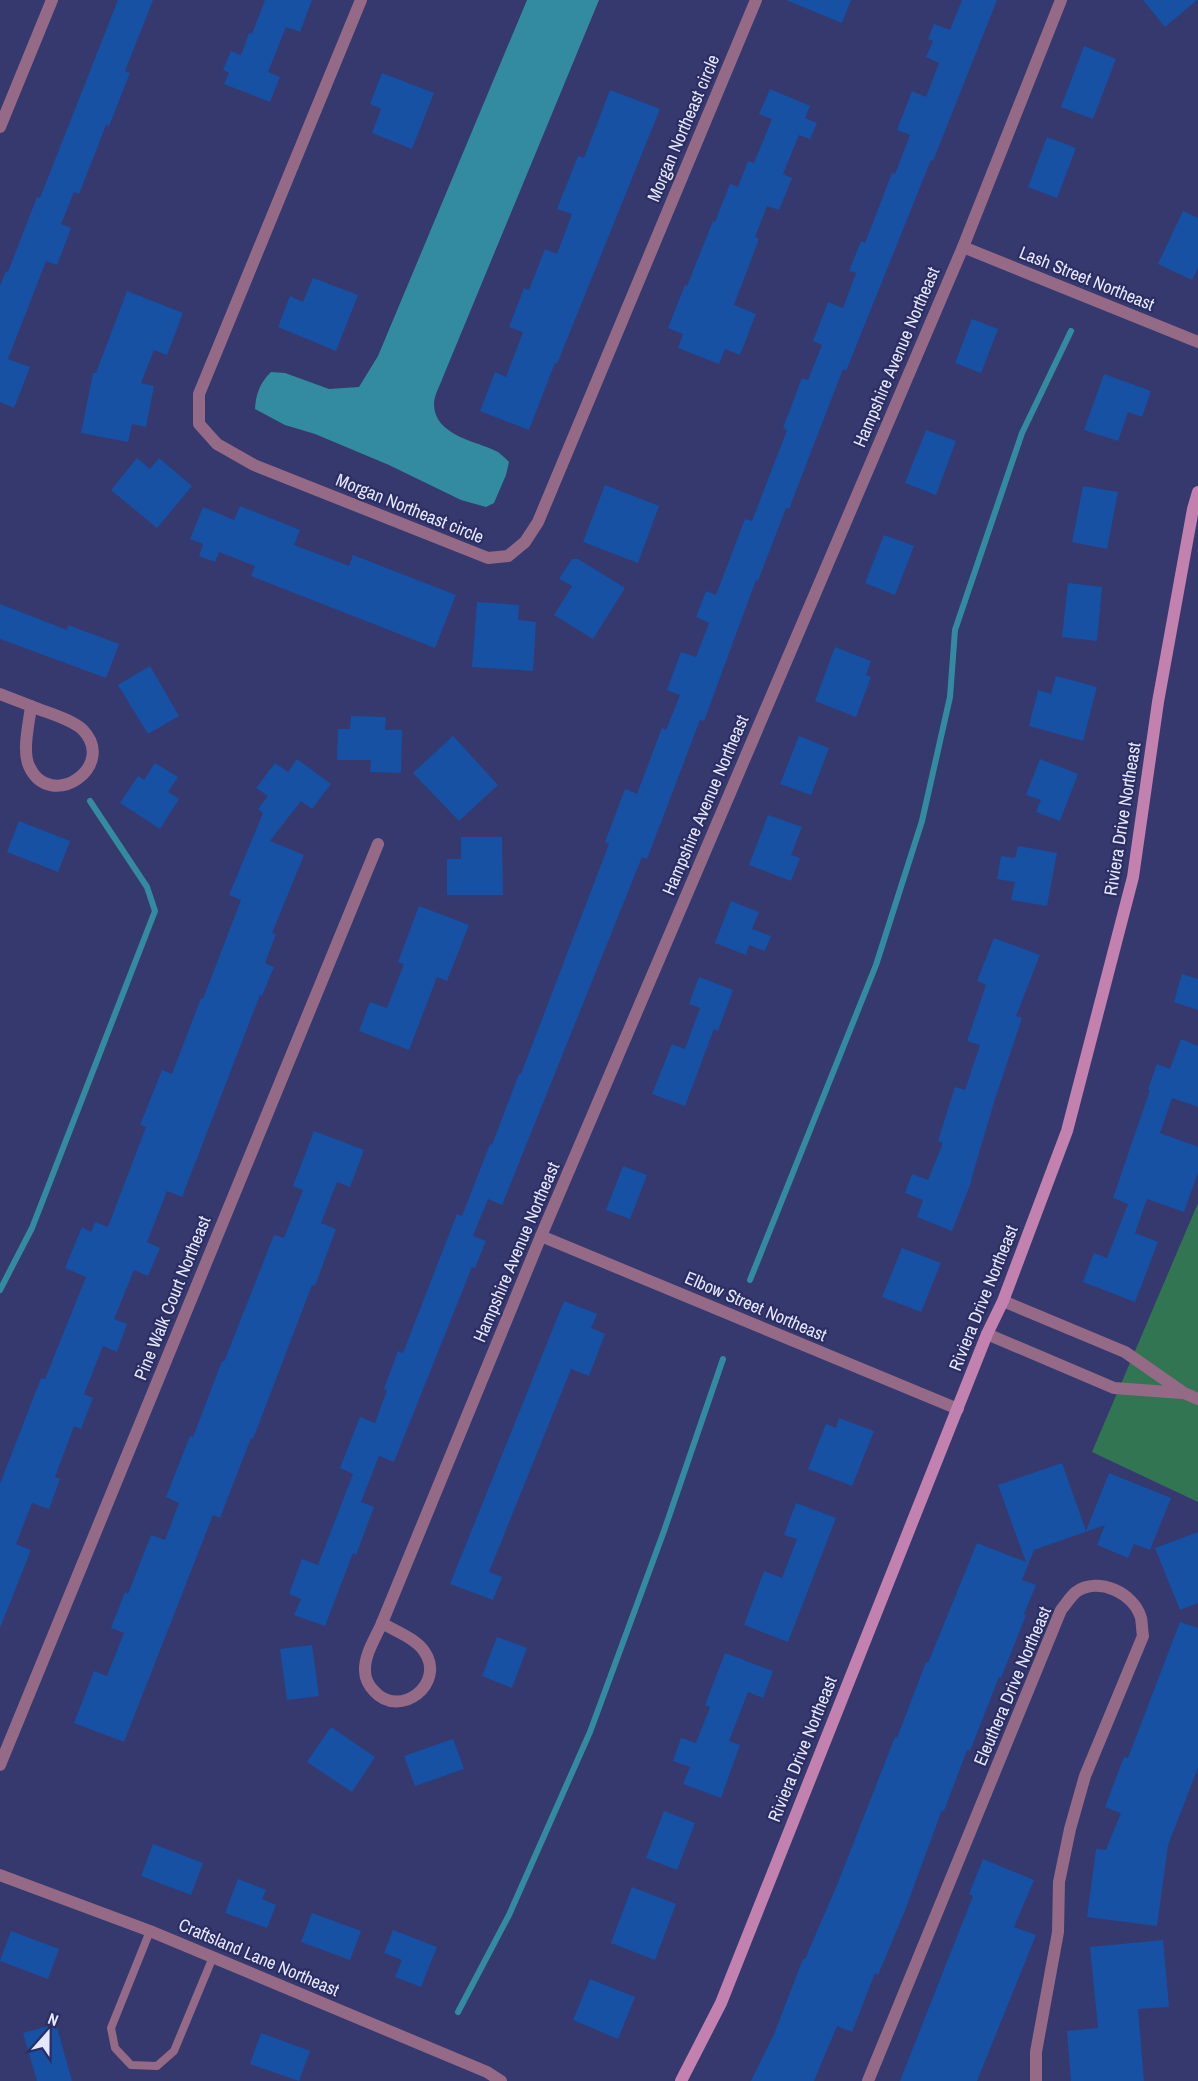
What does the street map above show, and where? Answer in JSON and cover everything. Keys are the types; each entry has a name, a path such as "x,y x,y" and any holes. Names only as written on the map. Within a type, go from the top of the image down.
{"street":[{"path":"0,127 52,0"},
{"name":"Morgan Northeast circle","path":"361,0 199,394 199,424 217,444 254,465 489,558 508,556 525,542 538,522 756,0"},
{"name":"Hampshire Avenue Northeast","path":"382,1623 418,1645 426,1653 430,1674 420,1694 410,1700 389,1701 380,1697 367,1681 366,1660 541,1236 963,247 1062,0"},
{"name":"Lash Street Northeast","path":"963,247 1198,342"},
{"name":"Riviera Drive Northeast","path":"681,2081 721,2003 987,1334 1003,1300 1068,1131 1134,877 1158,702 1198,492"},
{"path":"0,694 31,706 70,722 80,727 87,736 92,757 89,768 73,783 63,786 42,781 29,765 26,755 31,706"},
{"name":"Pine Walk Court Northeast","path":"0,1765 378,844"},
{"name":"Elbow Street Northeast","path":"541,1236 957,1409"},
{"path":"1003,1300 1125,1352 1184,1393 1198,1399"},
{"path":"987,1334 1114,1388 1184,1393"},
{"name":"Eleuthera Drive Northeast","path":"868,2081 1061,1610 1077,1592 1095,1586 1117,1590 1132,1602 1141,1616 1143,1636 1085,1776 1070,1829 1059,1882 1058,1932 1036,2052 1036,2081"},
{"name":"Craftsland Lane Northeast","path":"0,1875 150,1930 488,2072 501,2081"}],"lane":[{"path":"150,1930 111,2028 115,2048 131,2065 157,2066 174,2050 213,1957"}],"green space":[{"path":"1198,1203 1198,1502 1092,1452"}],"water":[{"path":"527,0 599,0 435,398 436,415 449,430 498,452 509,462 494,503 486,507 461,500 389,465 315,434 285,425 255,409 259,389 271,372 285,373 329,389 359,387 378,356"}],"building":[{"path":"118,0 153,0 125,71 130,73 109,126 106,125 79,194 74,192 61,224 71,228 57,265 46,261 8,359 30,367 14,408 0,402 0,286 6,271 8,272 37,197 40,198"},
{"path":"265,0 312,0 300,32 286,27 268,72 280,77 270,102 224,84 229,73 223,70 231,51 241,55"},
{"path":"786,0 851,0 842,23"},
{"path":"962,0 997,0 846,371 843,369 789,509 786,508 758,581 756,580 704,721 700,720 647,859 642,857 502,1205 488,1199 473,1236 486,1241 475,1268 472,1267 394,1462 379,1456 361,1502 374,1507 356,1555 353,1553 325,1626 294,1615 301,1599 289,1594 302,1559 318,1565 353,1474 340,1468 360,1417 375,1423 398,1351 403,1353 457,1214 462,1216 519,1074 521,1074 609,844 605,842 625,789 637,794 662,728 666,730 680,695 667,690 681,652 696,657 709,623 696,617 706,591 716,595 745,519 752,521 787,430 783,428 802,378 808,380 822,345 813,341 828,302 843,308 856,273 849,271 861,241 865,243 892,173 895,174 910,135 897,130 912,91 926,97 939,63 926,57 933,41 928,39 934,24 950,30"},
{"path":"1143,0 1197,0 1165,27"},
{"path":"1084,46 1116,59 1093,119 1061,107"},
{"path":"382,73 434,93 412,149 372,133 381,109 370,104"},
{"path":"770,89 810,106 805,118 817,123 810,139 799,135 783,174 792,178 779,210 767,206 755,237 759,239 734,305 756,314 740,355 725,349 719,364 678,348 683,334 668,328 730,184 738,187 748,161 754,163 772,119 759,114"},
{"path":"610,90 660,109 529,430 480,411 495,372 506,377 523,332 509,327 524,288 529,290 545,249 557,254 572,214 557,209 578,156 584,158"},
{"path":"1047,137 1076,148 1057,198 1028,187"},
{"path":"1183,211 1198,218 1198,268 1192,280 1158,264"},
{"path":"313,278 358,295 336,351 278,327 290,296 303,302"},
{"path":"127,291 183,313 167,355 154,350 141,383 154,386 146,427 132,424 128,442 81,433 93,373 96,373"},
{"path":"972,319 998,329 981,373 955,363"},
{"path":"1104,374 1151,391 1142,417 1128,412 1118,441 1084,430"},
{"path":"926,430 956,441 936,495 905,483"},
{"path":"137,458 150,469 159,458 192,486 157,528 111,490"},
{"path":"605,485 659,506 638,563 583,542"},
{"path":"1083,486 1118,492 1107,549 1072,542"},
{"path":"240,506 300,530 294,545 349,566 353,555 456,595 435,648 251,576 255,566 219,552 215,562 199,556 203,544 190,539 203,507 234,520"},
{"path":"884,535 914,546 895,595 865,583"},
{"path":"572,559 578,559 625,588 593,639 554,615 572,586 559,579"},
{"path":"1068,583 1102,587 1097,641 1062,637"},
{"path":"477,602 519,605 518,620 536,622 533,671 472,667"},
{"path":"0,604 67,630 68,625 119,644 106,678 0,639"},
{"path":"835,647 871,661 866,675 871,677 856,717 815,701"},
{"path":"150,666 179,716 148,734 118,685"},
{"path":"1056,676 1097,687 1083,741 1029,726 1038,690 1051,694"},
{"path":"351,716 386,717 385,730 402,730 401,773 370,772 371,760 337,760 338,729 350,729"},
{"path":"453,736 498,785 459,821 413,773"},
{"path":"799,736 829,748 811,795 780,784"},
{"path":"297,759 331,784 312,809 301,801 270,841 304,855 272,933 276,934 265,963 274,967 262,996 260,995 182,1197 167,1191 147,1242 160,1248 148,1276 134,1270 114,1319 127,1324 117,1352 103,1346 84,1394 93,1398 81,1429 74,1426 55,1477 60,1479 49,1509 32,1503 16,1544 31,1550 0,1628 0,1484 41,1378 45,1379 86,1277 65,1268 82,1227 91,1232 95,1222 108,1227 146,1127 140,1125 162,1070 172,1074 201,998 203,999 241,900 229,895 263,813 258,809 268,796 256,788 275,763 288,772"},
{"path":"1040,759 1078,774 1060,821 1036,812 1041,800 1026,795"},
{"path":"155,763 178,777 168,792 179,799 160,829 120,803 138,776 144,780"},
{"path":"768,815 802,827 791,855 800,858 791,881 749,865"},
{"path":"19,821 70,841 58,872 7,852"},
{"path":"461,837 502,837 503,895 447,895 447,859 461,859"},
{"path":"1018,846 1057,853 1047,906 1011,900 1015,882 997,879 1001,856 1015,858"},
{"path":"731,901 759,912 752,929 771,936 765,951 749,945 746,955 715,943"},
{"path":"419,906 469,925 447,981 437,977 409,1050 359,1031 370,1002 387,1008 404,964 398,962"},
{"path":"994,938 1040,955 1016,1016 1022,1018 995,1099 972,1180 952,1231 917,1217 923,1200 905,1193 912,1174 928,1180 943,1143 938,1141 955,1087 965,1090 980,1045 967,1041 986,985 977,981"},
{"path":"1182,974 1198,979 1198,1010 1174,1002"},
{"path":"699,977 733,990 718,1031 714,1029 685,1106 652,1094 672,1044 685,1049 700,1008 689,1004"},
{"path":"1181,1039 1198,1046 1198,1107 1172,1098 1160,1133 1198,1147 1198,1172 1184,1212 1147,1199 1135,1233 1158,1242 1135,1302 1083,1282 1094,1253 1107,1258 1128,1204 1113,1198 1150,1090 1148,1089 1157,1064 1170,1069"},
{"path":"314,1131 364,1150 350,1187 337,1182 321,1223 336,1229 315,1286 312,1285 220,1518 213,1515 124,1742 74,1723 94,1671 107,1676 124,1633 111,1628 125,1592 128,1594 151,1535 165,1540 179,1503 166,1497 190,1436 193,1437 222,1361 224,1362 274,1235 284,1238 303,1190 293,1186"},
{"path":"623,1166 647,1175 630,1219 606,1210"},
{"path":"902,1248 941,1263 921,1312 882,1297"},
{"path":"564,1301 597,1314 591,1328 605,1334 589,1376 571,1369 489,1572 502,1577 493,1600 450,1584"},
{"path":"839,1418 874,1431 852,1486 808,1469 826,1424 836,1428"},
{"path":"1062,1463 1086,1531 1109,1473 1171,1498 1150,1550 1134,1544 1128,1558 1097,1545 1105,1525 1034,1550 1022,1580 1036,1585 1024,1614 1026,1615 970,1751 967,1750 904,1913 878,1975 875,1973 852,2032 837,2026 814,2081 751,2081 774,2034 803,1959 805,1959 837,1885 895,1737 897,1738 926,1662 928,1663 977,1543 1026,1562 998,1485"},
{"path":"796,1503 836,1518 788,1642 744,1625 764,1571 782,1578 797,1539 784,1535"},
{"path":"1198,1532 1198,1603 1180,1610 1155,1548"},
{"path":"1180,1622 1198,1628 1198,1768 1168,1845 1157,1926 1087,1917 1096,1849 1106,1850 1121,1813 1105,1807 1124,1757 1128,1758"},
{"path":"497,1637 527,1648 512,1688 482,1676"},
{"path":"312,1645 319,1696 287,1700 280,1649"},
{"path":"725,1653 773,1671 763,1698 748,1692 729,1741 740,1745 721,1798 683,1784 690,1767 673,1761 681,1738 696,1743 710,1707 705,1705"},
{"path":"331,1727 375,1757 352,1792 307,1762"},
{"path":"453,1739 464,1769 415,1786 404,1756"},
{"path":"664,1811 695,1823 677,1870 646,1858"},
{"path":"153,1844 203,1863 191,1895 141,1876"},
{"path":"983,1859 1034,1880 1014,1927 1036,1935 977,2081 900,2081 973,1896 969,1894"},
{"path":"238,1879 266,1890 262,1899 276,1905 267,1928 225,1913"},
{"path":"632,1887 676,1904 655,1960 611,1943"},
{"path":"312,1913 361,1931 350,1960 301,1942"},
{"path":"393,1930 437,1947 421,1987 395,1977 402,1960 384,1953"},
{"path":"11,1931 59,1949 48,1979 0,1961"},
{"path":"1163,1940 1169,2007 1138,2009 1144,2081 1071,2081 1067,2031 1098,2028 1090,1947"},
{"path":"590,1979 635,1997 618,2039 573,2020"},
{"path":"56,2024 72,2081 37,2081 23,2033"},
{"path":"261,2033 310,2051 299,2081 250,2064"}],"waterway":[{"path":"750,1280 876,965 922,821 950,697 955,630 1022,433 1071,331"},
{"path":"0,1290 32,1228 155,911 147,887 90,801"},
{"path":"458,2012 509,1915 590,1732 664,1531 723,1359"}]}
